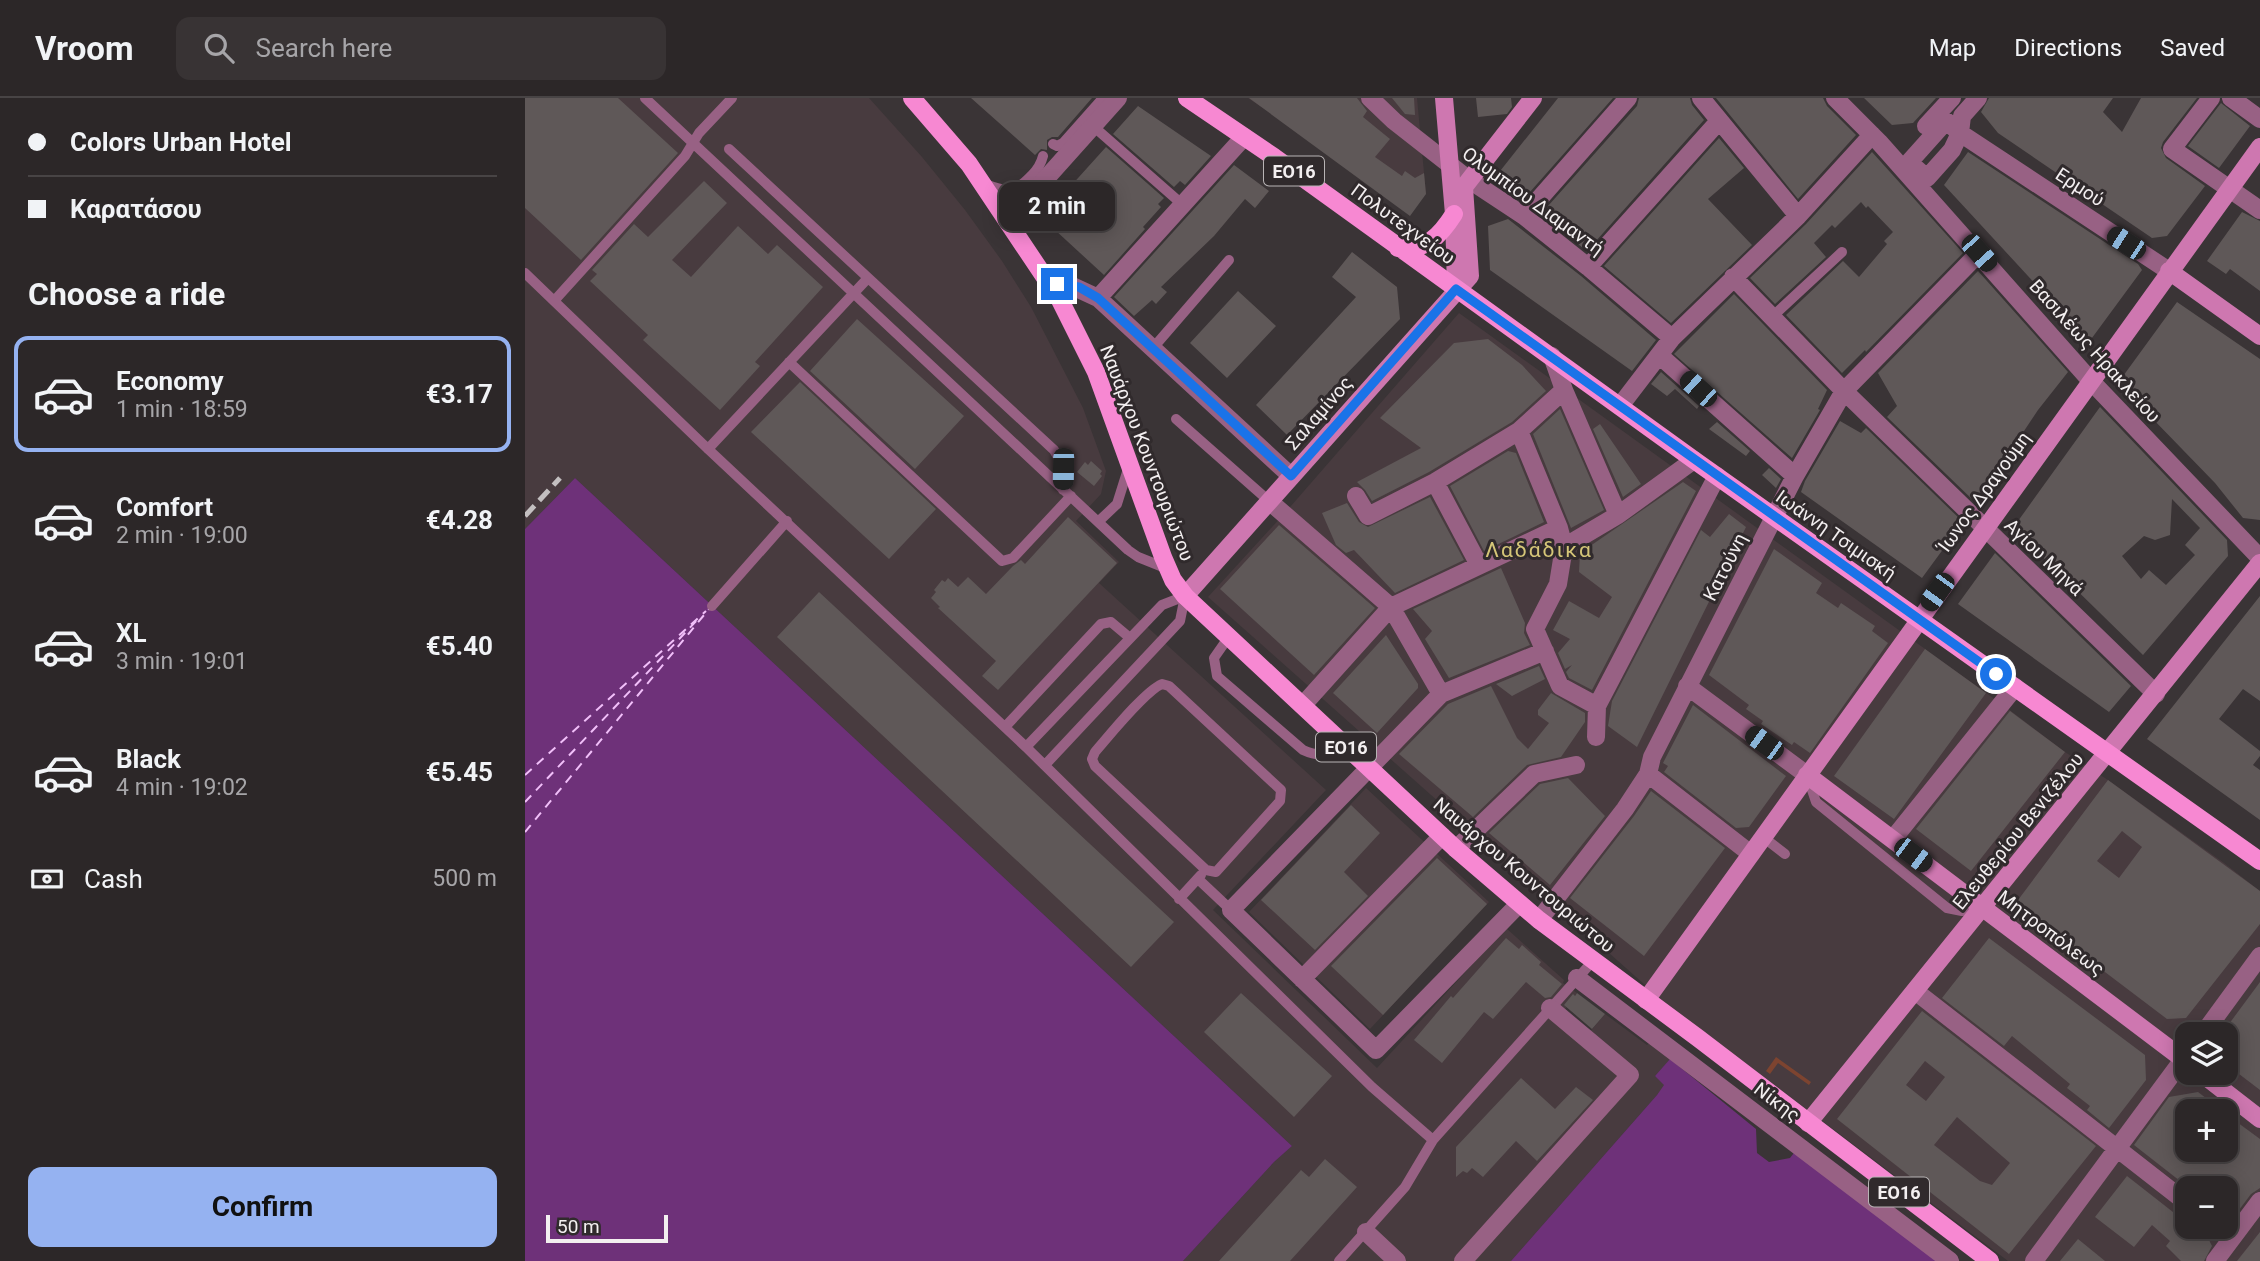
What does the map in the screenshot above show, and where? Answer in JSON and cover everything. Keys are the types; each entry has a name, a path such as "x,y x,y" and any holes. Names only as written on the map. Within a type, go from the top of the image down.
{"main road":[{"name":"Ναυάρχου Κουντουριώτου","path":"912,98 958,150 1051,285 1096,372 1168,569 1185,596 1456,849 1539,920 1646,1000"},
{"name":"Πολυτεχνείου","path":"1187,98 1456,289"},
{"path":"1444,98 1454,214 1456,289"},
{"path":"1466,186 1534,98"},
{"name":"Ίωνος Δραγούμη","path":"1646,1000 2260,147"},
{"name":"Σαλαμίνος","path":"1185,596 1470,276 1466,186"},
{"path":"1398,247 1409,248 1431,243 1443,232 1454,214"},
{"name":"Ερμού","path":"2169,271 2260,335"},
{"name":"Ιωάννη Τσιμισκή","path":"1456,289 2260,862"},
{"name":"Ελευθερίου Βενιζέλου","path":"1808,1123 2260,563"},
{"name":"Μητροπόλεως","path":"1807,775 2175,1051"},
{"name":"Νίκης","path":"1646,1000 1990,1261"},
{"path":"2216,1085 2260,1119"}],"street":[{"path":"1008,221 1118,98"},
{"name":"Ολυμπίου Διαμαντή","path":"1370,98 1384,113 1450,166 1466,186 1524,216 1672,338"},
{"path":"1524,216 1628,98"},
{"path":"1701,98 1798,216"},
{"name":"Βασιλέως Ηρακλείου","path":"1835,98 1906,166 2090,380 2260,558"},
{"path":"1952,98 1901,155 1906,166 1953,127 1977,98"},
{"path":"2211,98 2172,149 2260,210"},
{"path":"2231,98 2260,119"},
{"path":"1588,267 1719,121"},
{"name":"Ερμού","path":"1953,127 2169,271"},
{"path":"1620,406 1672,338 1798,216 1872,135"},
{"path":"1098,298 1244,137"},
{"name":"Κατούνη","path":"1539,920 1625,809 1648,774 1651,757 1687,686 1795,476 1844,391 1979,253"},
{"name":"Αγίου Μηνά","path":"1733,278 1844,391 2156,694"},
{"path":"1051,285 1070,285 1098,298 1291,476"},
{"path":"1659,355 1795,476"},
{"path":"1552,356 1618,515"},
{"path":"1356,496 1368,516 1435,482 1519,431 1564,390"},
{"path":"1519,431 1559,528 1564,547 1558,584 1535,629 1560,686 1597,706"},
{"path":"1564,547 1618,515 1694,460"},
{"path":"1596,737 1597,706 1717,476"},
{"path":"1435,482 1479,565"},
{"path":"1269,501 1391,607 1441,694"},
{"path":"1303,705 1391,607 1559,528"},
{"path":"1519,904 1376,1050 1231,910 1441,694 1545,651"},
{"name":"Μητροπόλεως","path":"1687,686 1807,775"},
{"path":"1893,839 2015,687"},
{"path":"1456,849 1534,774 1576,765"},
{"path":"1648,774 1751,854"},
{"path":"1302,979 1442,836"},
{"path":"2212,1022 2260,956"},
{"name":"Νίκης","path":"1577,978 1951,1261"},
{"path":"1915,991 2175,1194"},
{"path":"1462,1261 1630,1075 1550,1008"},
{"path":"2033,1261 2175,1074"},
{"path":"2238,1230 2260,1201"},
{"path":"1366,1233 1397,1261"},
{"path":"2215,1261 2231,1239"}],"lane":[{"path":"645,98 1138,557 1168,569"},
{"path":"554,301 685,156 699,133 732,98"},
{"path":"1053,144 1056,146 1063,143 1103,98"},
{"path":"1093,126 1183,205"},
{"path":"729,149 1057,454 1063,466 1067,493 1013,558 1002,561 789,362"},
{"path":"982,183 1011,191 1021,187 1039,167 1043,156"},
{"path":"1772,317 1842,252"},
{"path":"1153,348 1229,260"},
{"path":"525,273 708,449 1006,727 1372,1087 1433,1140"},
{"path":"708,449 868,278"},
{"path":"1176,419 1269,501"},
{"path":"1099,521 1113,509 1119,499 1129,460"},
{"path":"712,606 787,521"},
{"path":"1026,747 1162,605 1185,596"},
{"path":"1045,765 1180,621 1185,596"},
{"path":"1006,727 1101,624 1111,622 1130,638"},
{"path":"1228,638 1214,658 1217,676 1303,750 1324,756 1348,748"},
{"path":"1162,684 1169,686 1279,787 1282,794 1280,801 1221,869 1211,872 1206,870 1095,766 1092,759 1095,752 1137,706 1155,687 1162,684"},
{"path":"1807,775 1816,802 1947,908 1962,911 1983,907"},
{"path":"1763,837 1785,853"},
{"path":"1179,899 1206,870"},
{"path":"1198,878 1231,910"},
{"path":"1339,1261 1405,1187 1433,1140 1592,962"}],"shaded area":[{"path":"525,98 869,98 922,157 1002,261 1031,307 1083,408 1106,471 1101,494 1076,521 1119,562 1099,583 1326,790 1213,910 1377,1068 1506,928 1577,993 1563,1012 1588,1034 1605,1014 1647,1045 1654,1038 1675,1054 1655,1076 1665,1085 1511,1261 1183,1261 1292,1146 575,478 525,529"},
{"path":"1248,98 1417,98 1426,194 1263,108"},
{"path":"1459,313 2260,891 2260,1261 2008,1261 1662,1000 1208,597"},
{"path":"575,478 1292,1146 1183,1261 525,1261 525,529"},
{"path":"1366,788 1489,902 1370,1029 1249,912"},
{"path":"1776,1057 1811,1082 1809,1085 1778,1063 1770,1074 1766,1071"},
{"path":"1670,1059 1756,1129 1757,1153 1769,1162 1790,1158 1797,1149 1944,1261 1511,1261 1657,1095 1664,1085 1655,1076"}],"building":[{"path":"525,98 618,98 678,153 581,260 525,208"},
{"path":"971,98 1092,98 1058,137 1047,140 1047,150 1041,149 1035,155"},
{"path":"1249,98 1357,98 1367,111 1363,117 1390,139 1375,157 1402,176 1405,171 1415,178 1424,173 1426,194 1410,216"},
{"path":"1392,98 1414,98 1415,115 1405,114"},
{"path":"1476,98 1511,98 1512,107 1507,114 1478,117"},
{"path":"1558,98 1613,98 1522,201 1493,180"},
{"path":"1639,98 1690,98 1704,120 1587,251 1540,215 1637,106"},
{"path":"1716,98 1823,98 1827,106 1856,135 1798,199"},
{"path":"1864,98 1936,98 1913,123 1892,125"},
{"path":"1989,98 2113,98 2103,112 2122,132 2141,98 2197,98 2161,148 2166,158 2205,186 2167,236 2152,238 1998,133 1981,112"},
{"path":"2221,103 2250,126 2219,168 2188,146"},
{"path":"1138,106 1211,156 1185,185 1180,181 1174,187 1113,134"},
{"path":"1719,138 1744,168 1708,199 1752,245 1671,323 1604,266"},
{"path":"1106,147 1164,198 1158,204 1161,207 1143,227 1145,229 1104,275 1042,218"},
{"path":"1872,152 1963,253 1842,373 1786,315 1843,261 1859,277 1887,244 1884,241 1893,232 1868,206 1866,208 1861,202 1835,228 1832,225 1814,243 1826,257 1775,304 1750,278 1806,224"},
{"path":"1968,152 2138,264 2142,270 2089,342 1944,185"},
{"path":"1234,165 1269,191 1255,208 1245,199 1214,236 1161,287 1167,292 1156,304 1152,300 1134,316 1114,297"},
{"path":"704,181 727,203 672,260 691,277 738,226 768,254 777,245 823,287 755,362 760,366 720,410 643,340 648,335 590,281 597,274 592,270 634,224 648,237"},
{"path":"2242,212 2260,221 2260,291 2230,269 2226,274 2207,261"},
{"path":"1508,219 1656,340 1632,371 1490,270 1488,226"},
{"path":"1352,252 1397,287 1400,319 1287,435 1256,405 1356,297 1332,277"},
{"path":"1978,271 2068,372 2038,410 1976,503 1887,417 1897,406 1878,373"},
{"path":"1238,291 1276,326 1227,378 1190,343"},
{"path":"1734,294 1827,390 1818,409 1820,410 1792,458 1674,354"},
{"path":"2177,302 2260,359 2260,520 2243,518 2215,483 2118,383"},
{"path":"857,319 964,416 915,469 810,371"},
{"path":"1488,339 1522,365 1546,391 1512,422 1429,472 1372,501 1357,482 1421,448 1380,418 1454,343"},
{"path":"1661,372 1699,406 1697,409 1675,389 1667,396 1651,384"},
{"path":"800,382 936,509 889,559 751,432"},
{"path":"2100,407 2227,540 2228,556 2143,655 2013,528","holes":["2172,499 2200,528 2185,545 2195,555 2166,585 2149,570 2141,579 2122,556 2144,536 2155,540 2170,535"]},
{"path":"1560,409 1604,510 1571,528 1533,434"},
{"path":"1840,421 1861,433 1866,428 1963,522 1922,578 1801,492"},
{"path":"1717,422 1750,451 1746,456 1709,429"},
{"path":"1600,424 1641,484 1623,497 1593,429"},
{"path":"1508,451 1516,453 1544,522 1484,551 1450,486"},
{"path":"1091,461 1102,471 1102,476 1094,486 1077,472 1085,462 1088,465"},
{"path":"1769,468 1781,479 1776,488 1762,475"},
{"path":"1683,482 1696,491 1592,690 1569,678 1566,672 1572,665 1565,669 1558,653 1570,639 1553,630 1569,601 1599,618 1612,597 1579,572 1580,553"},
{"path":"1430,497 1464,560 1395,593 1354,550 1346,553 1336,545 1322,513 1347,503 1359,522 1368,527"},
{"path":"1729,514 1746,527 1637,747 1608,726 1612,701 1701,530 1710,537"},
{"path":"1068,517 1117,563 998,690 982,676 996,661 938,608 940,607 931,598 936,592 934,590 942,580 945,582 948,578 958,587 968,577 986,594 1013,566 1021,560 1025,564"},
{"path":"1279,525 1375,608 1314,675 1220,589"},
{"path":"1774,549 1822,583 1816,593 1838,608 1841,603 1875,626 1872,631 1888,643 1810,753 1794,742 1792,745 1761,724 1763,721 1746,709 1749,705 1709,675"},
{"path":"1995,553 2131,686 2109,712 1958,604"},
{"path":"1501,568 1525,623 1524,633 1530,645 1449,678 1425,639 1432,631 1413,609"},
{"path":"819,592 1174,922 1131,967 777,637"},
{"path":"2260,596 2260,701 2243,689 2219,719 2260,751 2260,756 2253,765 2260,770 2260,820 2147,739"},
{"path":"1386,635 1418,688 1377,733 1333,693"},
{"path":"1925,649 1986,693 1894,819 1834,776"},
{"path":"1539,666 1545,679 1512,696 1496,684"},
{"path":"1491,686 1517,738 1528,749 1549,723 1538,715 1538,710 1551,693 1585,713 1585,722 1561,757 1527,765 1473,817 1399,754 1448,704"},
{"path":"1693,705 1786,776 1749,827 1736,828 1664,772 1668,766 1663,763"},
{"path":"2010,711 2065,752 1971,871 1916,829"},
{"path":"1568,778 1605,816 1550,885 1489,833 1540,784"},
{"path":"2108,780 2260,891 2260,924 2186,1018 2167,1019 2015,904","holes":["2122,831 2142,847 2119,878 2097,861"]},
{"path":"1651,791 1725,848 1644,956 1570,898"},
{"path":"1351,805 1380,833 1344,872 1368,896 1315,950 1261,900"},
{"path":"1437,858 1487,904 1383,1015 1331,966"},
{"path":"1506,938 1519,949 1522,945 1541,962 1539,965 1562,984 1551,997 1545,998 1526,982 1493,1019 1484,1012 1442,1063 1414,1040"},
{"path":"1989,938 2145,1055 2146,1080 2109,1128 2087,1110 2090,1106 2067,1088 2070,1084 2012,1036 2004,1046 1942,998"},
{"path":"2260,982 2260,1090 2238,1073 2238,1022 2230,1022"},
{"path":"1241,993 1332,1076 1294,1117 1204,1032"},
{"path":"1577,993 1605,1014 1592,1029 1564,1005"},
{"path":"1922,1011 2096,1146 2009,1254 1837,1119","holes":["1925,1061 1945,1077 1926,1101 1906,1085","1957,1117 2010,1163 1992,1185 1980,1181 1934,1145"]},
{"path":"1521,1078 1555,1109 1576,1087 1593,1100 1537,1161 1516,1141 1483,1177 1472,1168 1456,1177 1456,1147"},
{"path":"2198,1092 2207,1099 2175,1099 2175,1162 2238,1162 2238,1123 2260,1139 2260,1188 2251,1194 2238,1211 2238,1176 2175,1177 2134,1145 2169,1097"},
{"path":"1325,1159 1357,1187 1290,1261 1219,1261 1301,1170 1309,1177"},
{"path":"2127,1176 2175,1214 2175,1239 2208,1239 2212,1246 2204,1261 2181,1261 2166,1246 2170,1241 2152,1225 2134,1247 2095,1217"},
{"path":"2260,1232 2260,1261 2237,1261"},
{"path":"2078,1239 2105,1261 2060,1261"}],"ferry route":[{"path":"525,832 709,609"},
{"path":"525,775 706,611"},
{"path":"525,802 701,616"}],"railway":[{"path":"525,516 560,478"}],"district":[{"name":"Λαδάδικα","path":"1539,550"}],"route":[{"path":"1057,284 1079,287 1098,298 1291,476 1456,289 1996,674"}]}
